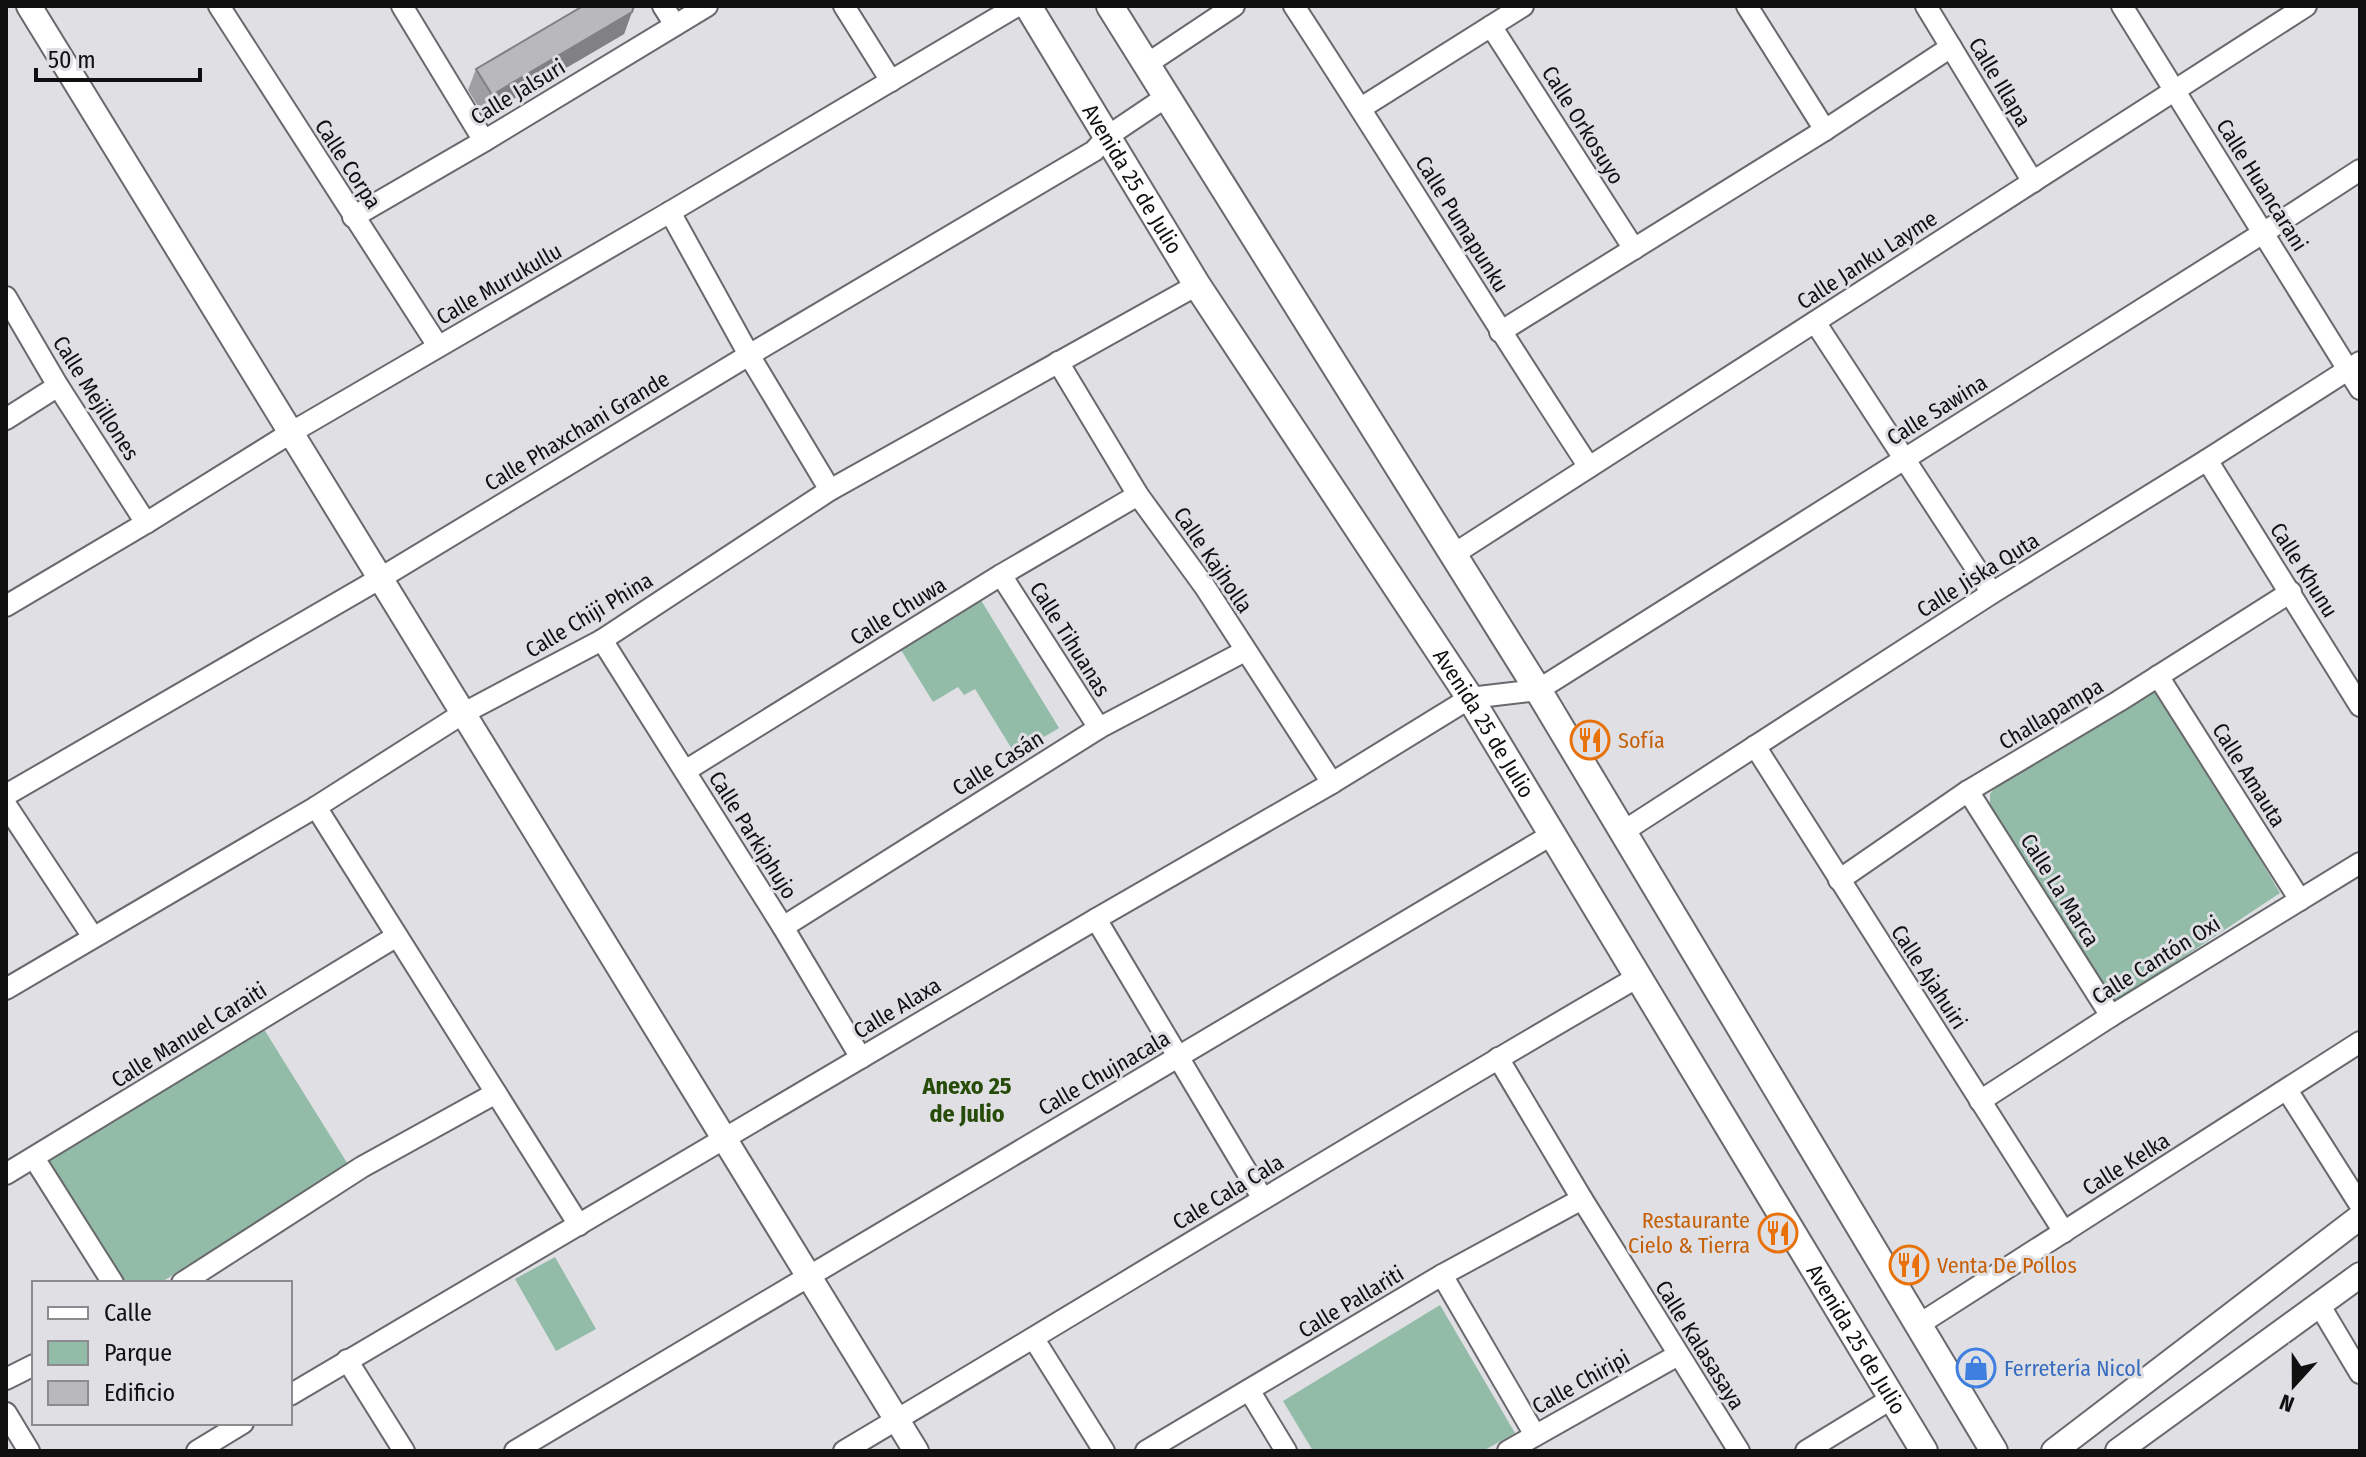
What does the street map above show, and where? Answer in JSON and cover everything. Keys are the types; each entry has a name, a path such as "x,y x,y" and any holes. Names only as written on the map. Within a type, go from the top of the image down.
{"main road":[{"name":"Avenida 25 de Julio","path":"1028,6 1197,285 1470,698 1924,1451"},
{"path":"1110,6 1538,690 1994,1451"}],"street":[{"path":"29,6 916,1451"},
{"name":"Calle Corpa","path":"219,6 438,346"},
{"path":"402,6 484,141"},
{"path":"663,6 675,25"},
{"name":"Calle Jalsuri","path":"353,217 707,6"},
{"path":"844,6 891,81"},
{"name":"Calle Murukullu","path":"6,606 292,432 1017,6"},
{"path":"1147,64 1234,6"},
{"name":"Calle Pumapunku","path":"1294,6 1589,467"},
{"path":"1361,108 1523,6"},
{"path":"1747,6 1825,130"},
{"name":"Calle Illapa","path":"1926,6 2033,182"},
{"name":"Calle Huancarani","path":"2122,6 2263,233 2354,366 2360,389"},
{"name":"Calle Janku Layme","path":"1454,554 2306,6"},
{"name":"Calle Orkosuyo","path":"1491,26 1634,249"},
{"path":"1500,332 1825,130 1951,47"},
{"name":"Calle Phaxchani Grande","path":"6,795 379,579 1094,151 1108,136 1166,97"},
{"name":"Calle Sawina","path":"1538,690 2360,170"},
{"path":"670,212 749,355 830,490"},
{"name":"Calle Chiji Phina","path":"6,989 316,807 462,714 602,640 830,490 1197,285"},
{"name":"Calle Mejillones","path":"6,297 58,386 146,523"},
{"path":"1815,322 1992,593"},
{"name":"Calle Kajholla","path":"1058,362 1138,495 1205,587 1332,783"},
{"name":"Calle Jiska Quta","path":"1624,831 1992,593 2354,366"},
{"path":"6,419 58,386"},
{"name":"Calle Khunu","path":"2207,460 2360,706"},
{"name":"Calle Chuwa","path":"685,771 1001,575 1138,495"},
{"name":"Calle Tihuanas","path":"1001,575 1099,728"},
{"name":"Challapampa","path":"1839,880 1968,791 2119,701 2291,592"},
{"name":"Calle Parkiphujo","path":"602,640 783,927 861,1058"},
{"name":"Calle Casán","path":"783,927 1099,728 1245,651"},
{"name":"Calle Amauta","path":"2158,676 2300,900"},
{"name":"Calle Alaxa","path":"292,1394 1332,783 1470,698 1538,690"},
{"name":"Calle Ajahuiri","path":"1755,746 2064,1232"},
{"name":"Calle La Marca","path":"1968,791 2111,1016"},
{"path":"6,805 93,937"},
{"path":"316,807 579,1225"},
{"name":"Calle Chujnacala","path":"515,1451 1553,834"},
{"name":"Calle Cantón Oxi","path":"1980,1101 2111,1016 2360,863"},
{"path":"1096,919 1263,1199"},
{"name":"Calle Manuel Caraiti","path":"6,1174 397,936"},
{"name":"Cale Cala Cala","path":"844,1451 1638,977"},
{"name":"Calle Kelka","path":"1918,1325 2360,1042"},
{"name":"Calle Kalasasaya","path":"1498,1058 1739,1451"},
{"path":"2287,1090 2360,1205"},
{"path":"185,1281 362,1167 496,1093"},
{"path":"34,1158 112,1281"},
{"name":"Calle Pallariti","path":"1146,1451 1442,1275 1582,1199"},
{"path":"2054,1451 2360,1217"},
{"path":"1442,1275 1535,1435"},
{"path":"2118,1451 2360,1275"},
{"path":"2320,1306 2360,1373"},
{"path":"1034,1339 1104,1451"},
{"name":"Calle Chiripi","path":"1508,1451 1678,1355"},
{"path":"347,1360 404,1451"},
{"path":"6,1379 32,1366"},
{"path":"1249,1390 1286,1451"},
{"path":"1806,1451 1891,1399"},
{"path":"6,1413 29,1451"},
{"path":"197,1451 240,1425"}],"green space":[{"path":"979,597 1059,728 1015,754 975,689 964,695 958,687 933,702 898,645"},
{"path":"2151,689 2162,693 2280,893 2113,1004 1990,807 1990,794"},
{"path":"262,1026 349,1166 163,1281 121,1281 45,1160"},
{"path":"555,1257 596,1329 556,1351 515,1279"},
{"path":"1440,1305 1515,1433 1483,1451 1313,1451 1283,1401"}],"building":[{"path":"583,6 634,6 632,12 492,95 476,69"}],"place":[{"name":"Sofía","path":"1590,740"},
{"name":"Restaurante Cielo & Tierra","path":"1778,1233"},
{"name":"Venta De Pollos","path":"1909,1265"},
{"name":"Ferretería Nicol","path":"1976,1368"}],"district":[{"name":"Anexo 25 de Julio","path":"967,1100"}]}
